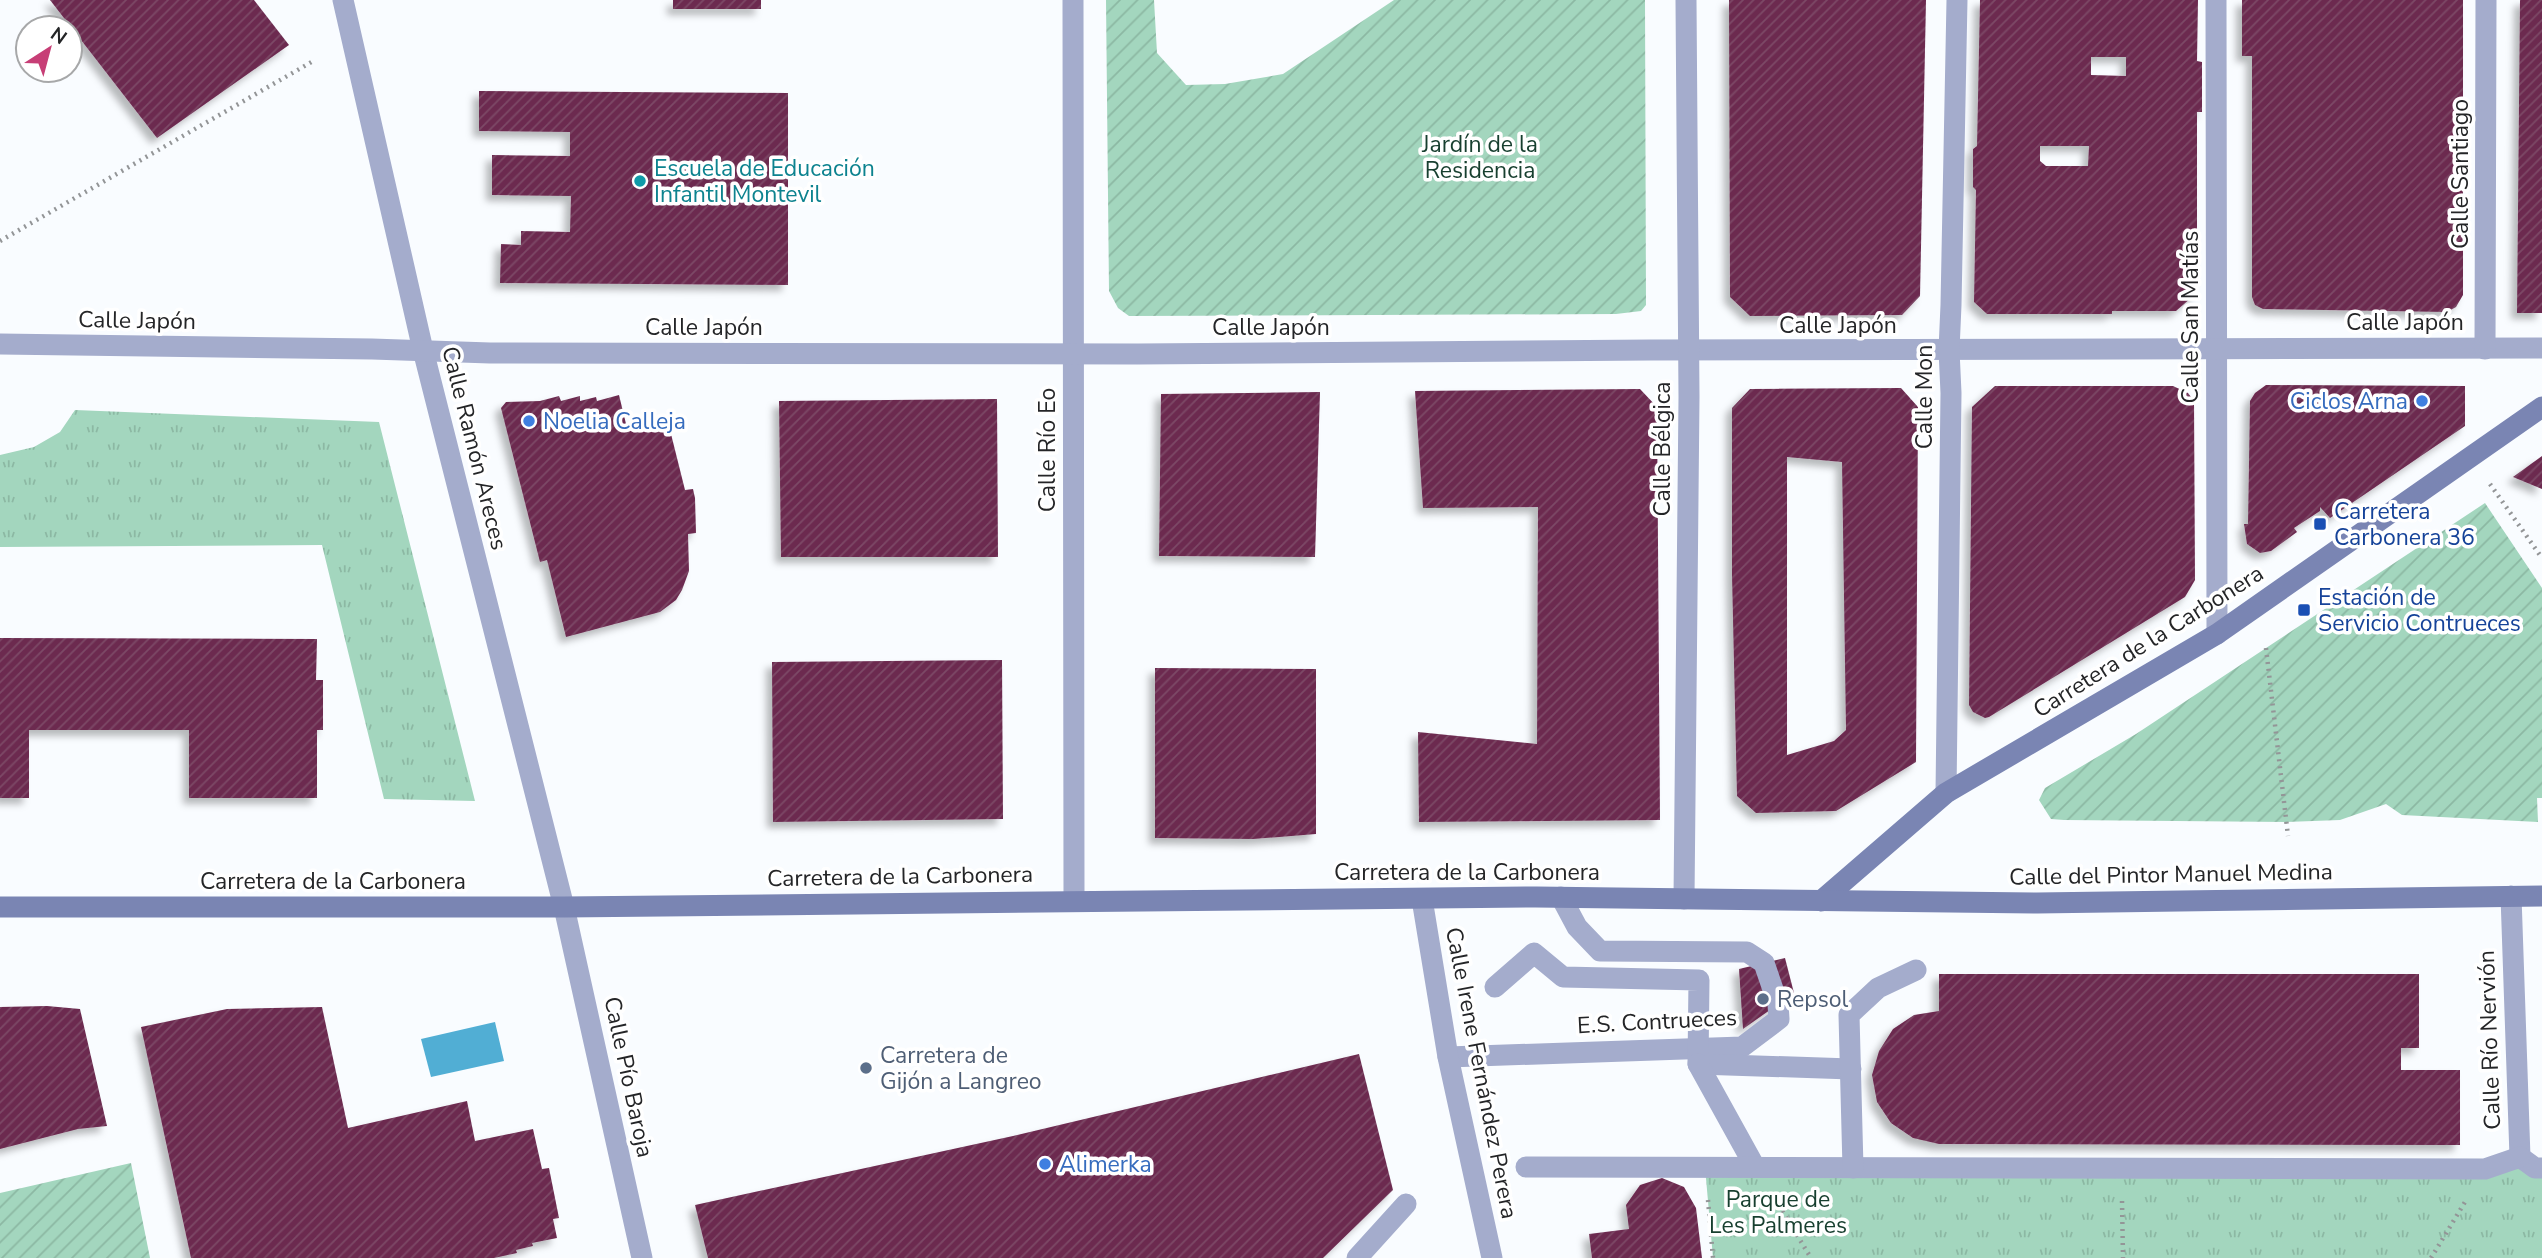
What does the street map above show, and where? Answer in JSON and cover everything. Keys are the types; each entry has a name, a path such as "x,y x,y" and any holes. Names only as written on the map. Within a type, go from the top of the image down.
{"street":[{"name":"Calle Ramón Areces","path":"343,0 423,350 564,907"},
{"name":"Calle Río Eo","path":"1073,0 1074,901"},
{"name":"Calle Bélgica","path":"1684,899 1689,351 1686,0"},
{"name":"Calle Mon","path":"1946,793 1951,393 1949,350 1957,0"},
{"name":"Calle San Matías","path":"2216,0 2217,635"},
{"name":"Calle Santiago","path":"2486,0 2486,349"},
{"name":"Calle Japón","path":"0,344 490,353 1073,354 2542,348"},
{"name":"Carretera de la Carbonera","path":"0,907 564,907 1561,897 1811,901 1946,793 2217,635 2542,407"},
{"name":"Calle Río Nervión","path":"2511,896 2520,1157 2535,1168 2542,1168"},
{"name":"Calle del Pintor Manuel Medina","path":"1811,901 2037,903 2542,896"},
{"name":"E.S. Contrueces","path":"1448,1057 1698,1056 1742,1047 1779,1019 1778,1004 1764,963 1747,952 1600,951 1577,927 1561,897"},
{"name":"Calle Irene Fernández Perera","path":"1422,899 1448,1057 1492,1258"},
{"name":"Calle Pío Baroja","path":"564,907 642,1258"},
{"path":"1495,987 1534,953 1563,977 1699,980 1698,1056 1755,1167"},
{"path":"1853,1168 1849,1015 1878,988 1916,970"},
{"path":"1698,1056 1851,1069"},
{"path":"1526,1167 2485,1169 2520,1157"},
{"path":"1357,1258 1406,1205"}],"path":[{"path":"0,241 316,60"},
{"path":"2490,484 2542,558"},
{"path":"2266,648 2288,836"},
{"path":"1705,1167 1713,1258"},
{"path":"1755,1167 1811,1258"},
{"path":"2121,1169 2123,1258"},
{"path":"2431,1258 2485,1169"}],"green space":[{"name":"Jardín de la Residencia","path":"1106,0 1154,0 1157,53 1186,85 1225,84 1283,74 1394,0 1645,0 1646,305 1641,311 1616,314 1129,316 1118,308 1109,291"},
{"path":"75,410 379,422 475,801 384,799 322,545 0,547 0,455 34,447 60,432"},
{"path":"2485,503 2542,588 2542,798 2537,798 2538,822 2402,815 2386,804 2340,820 2286,822 2051,819 2039,800 2045,788 2136,734"},
{"path":"131,1163 150,1258 0,1258 0,1193"},
{"name":"Parque de Les Palmeres","path":"1705,1167 2542,1168 2542,1258 1713,1258"}],"water":[{"path":"495,1022 504,1061 431,1077 421,1039"}],"building":[{"path":"50,0 254,0 289,45 157,138 84,44 84,14 61,14"},
{"path":"673,0 761,0 761,9 673,9"},
{"path":"1729,0 1926,0 1920,296 1902,315 1750,316 1730,297"},
{"path":"1980,0 2198,0 2197,61 2202,62 2202,112 2197,112 2197,293 2176,311 1987,314 1974,302 1976,190 1973,187 1973,149 1977,146","holes":["2091,57 2126,57 2126,76 2091,75","2040,146 2089,146 2088,166 2046,166 2040,161"]},
{"path":"2242,0 2463,0 2463,295 2456,307 2447,312 2263,309 2255,305 2252,297 2252,56 2242,56"},
{"path":"2520,0 2542,0 2542,313 2517,313"},
{"name":"Escuela de Educación Infantil Montevil","path":"479,91 788,93 788,285 500,283 501,244 521,245 521,231 570,232 571,196 492,195 492,155 570,156 570,132 479,131"},
{"path":"2266,385 2465,386 2465,426 2330,518 2320,507 2320,511 2294,528 2297,532 2271,551 2260,553 2247,544 2244,524 2248,524 2250,401 2255,393"},
{"path":"1995,386 2173,386 2188,393 2194,401 2195,580 2185,597 1985,718 1973,712 1969,705 1972,407"},
{"path":"1901,388 1918,407 1916,762 1836,811 1756,813 1737,796 1732,575 1732,408 1750,389","holes":["1787,457 1842,462 1846,730 1834,741 1787,755"]},
{"path":"1640,389 1657,407 1660,820 1419,822 1418,732 1537,744 1538,507 1423,508 1415,391"},
{"path":"1320,392 1315,557 1159,556 1161,394"},
{"path":"619,395 627,428 667,418 685,490 693,489 695,498 696,533 688,534 689,571 676,600 660,612 566,637 547,560 540,562 501,408 506,402 540,401 559,396 561,401 580,396 580,401 596,397 597,401"},
{"path":"997,399 998,557 781,557 779,401"},
{"path":"2542,456 2542,489 2513,477"},
{"path":"0,638 317,639 316,680 323,680 323,730 317,730 317,798 189,798 189,730 29,730 29,798 0,798"},
{"path":"1002,660 1003,819 773,822 772,662"},
{"path":"1155,668 1316,669 1316,834 1253,839 1155,838"},
{"name":"Repsol","path":"1785,958 1794,993 1743,1029 1739,969"},
{"path":"1939,974 2419,974 2419,1048 2401,1048 2401,1070 2460,1070 2460,1145 1939,1144 1913,1138 1891,1123 1877,1102 1872,1075 1879,1051 1893,1029 1914,1015 1939,1011"},
{"path":"47,1006 80,1009 107,1126 78,1129 0,1149 0,1007"},
{"path":"322,1007 348,1128 467,1101 475,1141 533,1129 542,1169 549,1168 559,1218 553,1219 557,1238 532,1243 533,1246 516,1250 517,1253 494,1258 191,1258 141,1027 227,1009"},
{"path":"1359,1054 1393,1190 1323,1258 708,1258 695,1205 1013,1136"},
{"path":"1662,1178 1684,1187 1696,1208 1702,1258 1592,1258 1589,1234 1629,1229 1626,1205 1640,1185"}],"place":[{"name":"Escuela de Educación Infantil Montevil","path":"640,181"},
{"name":"Ciclos Arna","path":"2422,401"},
{"name":"Noelia Calleja","path":"529,421"},
{"name":"Carretera Carbonera 36","path":"2320,524"},
{"name":"Estación de Servicio Contrueces","path":"2304,610"},
{"name":"Repsol","path":"1763,999"},
{"name":"Carretera de Gijón a Langreo","path":"866,1068"},
{"name":"Alimerka","path":"1045,1164"}]}
